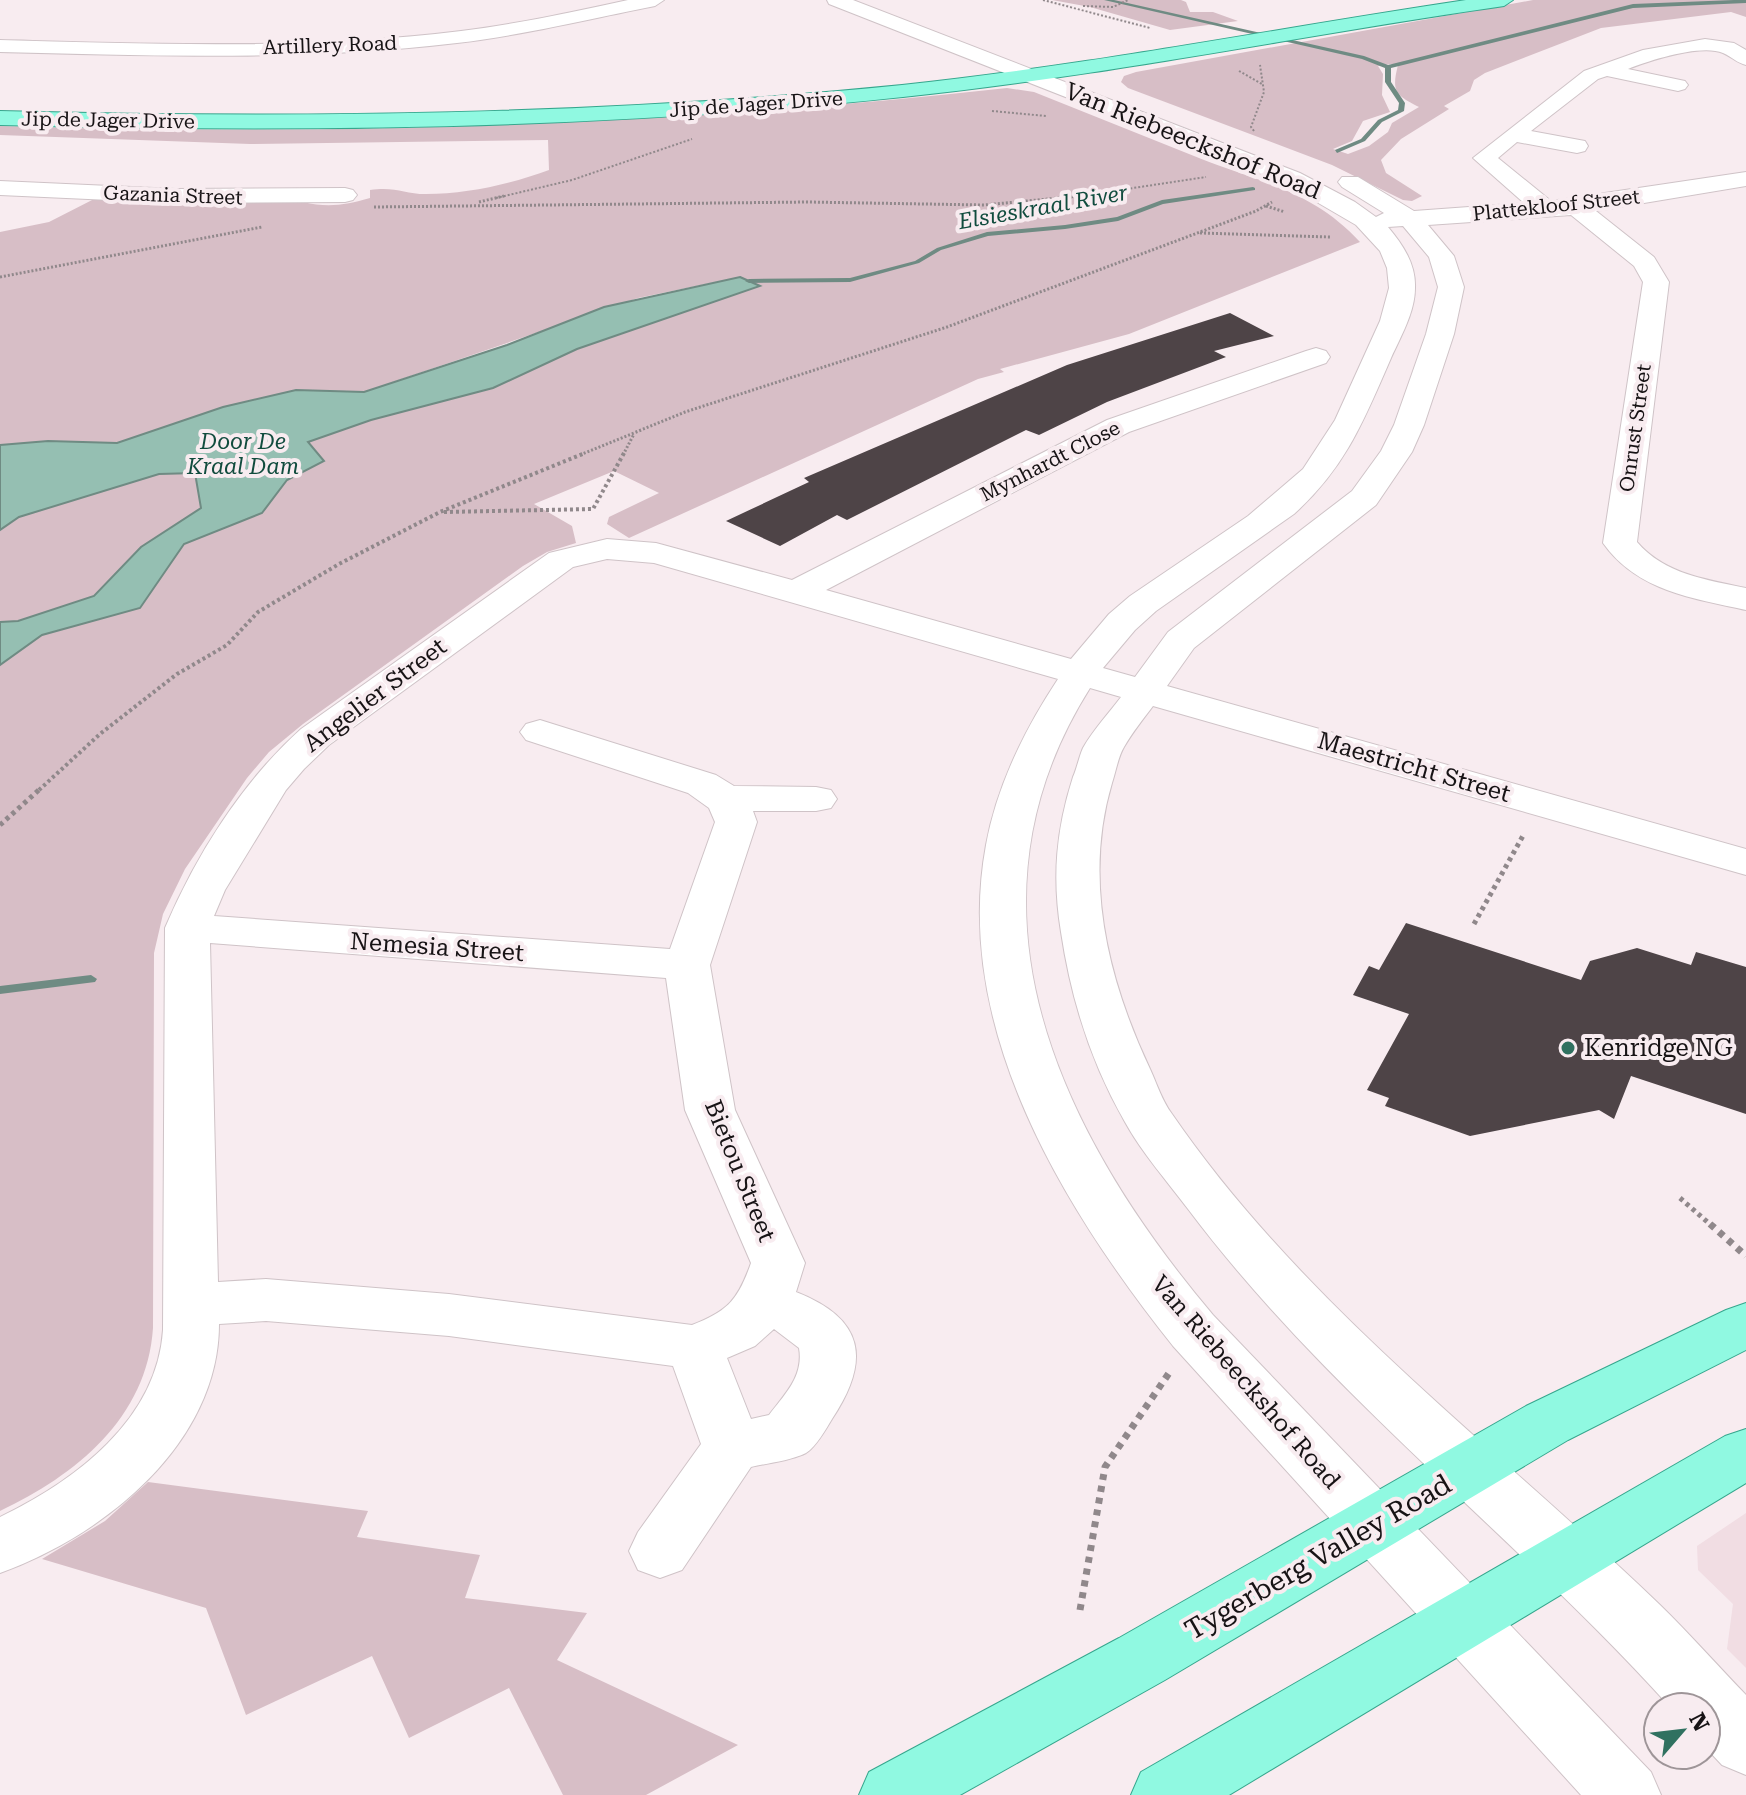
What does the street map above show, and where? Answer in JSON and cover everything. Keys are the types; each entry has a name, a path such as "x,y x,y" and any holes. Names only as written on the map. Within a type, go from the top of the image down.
{"main road":[{"path":"1354,18 1438,0"},
{"name":"Jip de Jager Drive","path":"1037,70 1067,72 1239,45 1354,18 1460,0"},
{"name":"Jip de Jager Drive","path":"0,118 265,123 505,119 794,101 1037,70 1216,39 1504,0"},
{"name":"Jip de Jager Drive","path":"0,105 239,111 521,107 755,93 1009,68"},
{"name":"Tygerberg Valley Road","path":"894,1795 1142,1659 1547,1423 1746,1325"},
{"path":"1166,1795 1746,1453"}],"street":[{"name":"Artillery Road","path":"0,46 141,49 402,43 495,32 653,0"},
{"name":"Van Riebeeckshof Road","path":"836,0 1009,68 1037,70"},
{"name":"Van Riebeeckshof Road","path":"878,0 1325,194 1352,229 1388,244 1398,265 1402,290 1360,402 1336,448 1311,479 1285,503 1120,624 1082,672 1039,745 1008,839 1001,884 1001,915 1015,1012 1053,1115 1119,1230 1174,1307 1626,1795"},
{"path":"1545,209 1484,161 1487,155 1580,81 1650,54 1680,49 1746,61"},
{"path":"1606,70 1678,85"},
{"name":"Van Riebeeckshof Road","path":"1067,72 1344,179 1409,218 1441,256 1451,287 1445,318 1419,399 1396,452 1364,498 1181,640 1103,748 1082,814 1077,853 1077,895 1092,984 1103,1020 1148,1119 1237,1235 1305,1309 1469,1469 1637,1625 1746,1743"},
{"path":"1513,135 1577,146"},
{"name":"Plattekloof Street","path":"1352,229 1409,218 1576,207 1746,179"},
{"name":"Gazania Street","path":"0,188 176,196 345,195"},
{"name":"Onrust Street","path":"1576,207 1645,262 1656,282 1620,543 1634,562 1659,576 1746,599"},
{"name":"Mynhardt Close","path":"796,592 1118,426 1316,357"},
{"name":"Angelier Street","path":"0,1546 52,1520 86,1497 143,1444 163,1416 179,1385 188,1356 191,1305 187,928 203,890 269,784 315,737 561,560 599,550 641,550 1082,672"},
{"name":"Maestricht Street","path":"1082,672 1746,862"},
{"path":"540,732 702,784 725,798 816,799"},
{"name":"Bietou Street","path":"191,1305 266,1300 304,1302 464,1316 694,1347 735,1331 765,1302 778,1263 710,1110 687,965 736,822 733,809 725,798"},
{"name":"Nemesia Street","path":"187,928 687,965"},
{"path":"660,1551 732,1447 787,1435 823,1387 830,1369 830,1351 822,1334 808,1321 765,1302"},
{"path":"694,1347 732,1447"}],"path":[{"path":"1043,0 1144,26"},
{"path":"1078,7 1105,8 1128,0"},
{"path":"1261,60 1259,70 1264,92 1251,127 1261,137"},
{"path":"984,112 1050,116"},
{"path":"369,208 791,202 984,205 1040,202 1174,180 1213,178"},
{"path":"0,825 100,734 177,674 227,645 258,612 339,564 440,512 685,412 947,327 1198,233 1265,207 1274,198 1271,193"},
{"path":"0,277 266,226"},
{"path":"1198,233 1352,229"},
{"path":"440,512 593,509 634,433"},
{"path":"1474,924 1542,803"},
{"path":"1680,1198 1746,1256"},
{"path":"1080,1610 1105,1467 1172,1369"}],"shaded area":[{"path":"1052,0 1181,0 1186,2 1190,12 1213,12 1238,21 1170,30 1090,7"},
{"path":"1533,0 1746,0 1746,17 1731,12 1601,28 1485,73 1474,80 1470,91 1444,106 1449,109 1401,139 1381,160 1386,173 1422,196 1412,201 1403,200 1332,165 1128,88 1121,82 1124,76","holes":["1398,65 1395,81 1397,92 1419,107 1392,123 1388,132 1369,146 1348,154 1333,149 1352,141 1363,121 1390,112 1382,95 1383,74 1378,66"]},
{"path":"1007,88 1034,92 1285,190 1324,211 1360,242 1129,334 1000,369 1004,372 978,379 629,538 607,524 609,517 659,493 614,471 534,504 572,526 576,543 547,552 523,566 303,724 269,752 247,778 185,869 163,914 154,953 153,1328 148,1360 137,1390 103,1440 55,1480 0,1511 0,665 42,635 140,608 184,544 262,513 287,480 324,461 307,442 371,420 493,388 577,349 759,286 740,277 638,298 364,392 296,390 223,407 117,443 48,441 0,445 0,232 49,222 98,197 337,205 370,198 370,190 426,194 457,192 504,184 549,170 548,140 250,144 0,135 0,126 252,129 504,125 756,111"},
{"path":"195,473 201,508 141,547 94,596 18,621 0,622 0,530 19,517 159,474"},
{"path":"148,1482 368,1511 357,1537 480,1555 465,1598 587,1613 557,1660 738,1745 646,1795 563,1795 509,1688 409,1738 372,1656 246,1715 206,1608 42,1559 105,1521"},
{"path":"1746,1513 1746,1668 1727,1649 1733,1604 1698,1570 1697,1546"}],"water":[{"name":"Door De Kraal Dam","path":"740,277 760,286 577,349 493,388 371,420 308,442 324,461 287,480 262,513 184,544 140,608 42,635 0,665 0,622 18,621 94,596 141,547 201,508 195,473 159,474 19,517 0,530 0,445 48,441 117,443 223,407 296,390 364,392 507,345 604,307"}],"building":[{"path":"1230,313 1274,336 1214,351 1226,357 1107,402 1039,435 1026,430 847,520 837,515 780,546 726,521 809,482 804,478 1067,365"},
{"name":"Kenridge NG","path":"1406,923 1581,980 1590,961 1637,948 1691,965 1696,952 1746,967 1746,1114 1631,1076 1614,1119 1599,1110 1470,1136 1385,1106 1389,1098 1367,1090 1409,1014 1353,995 1369,966 1379,970"}],"waterway":[{"path":"1107,0 1364,58 1388,67"},
{"name":"Elsieskraal River","path":"1388,67 1633,6 1746,1"},
{"name":"Elsieskraal River","path":"1337,151 1363,140 1380,121 1401,111 1402,103 1388,82 1388,67"},
{"name":"Elsieskraal River","path":"749,281 850,280 917,262 939,249 987,234 1118,219 1162,202 1253,189"},
{"path":"0,990 91,979"}],"place":[{"name":"Kenridge NG","path":"1568,1048"}]}
